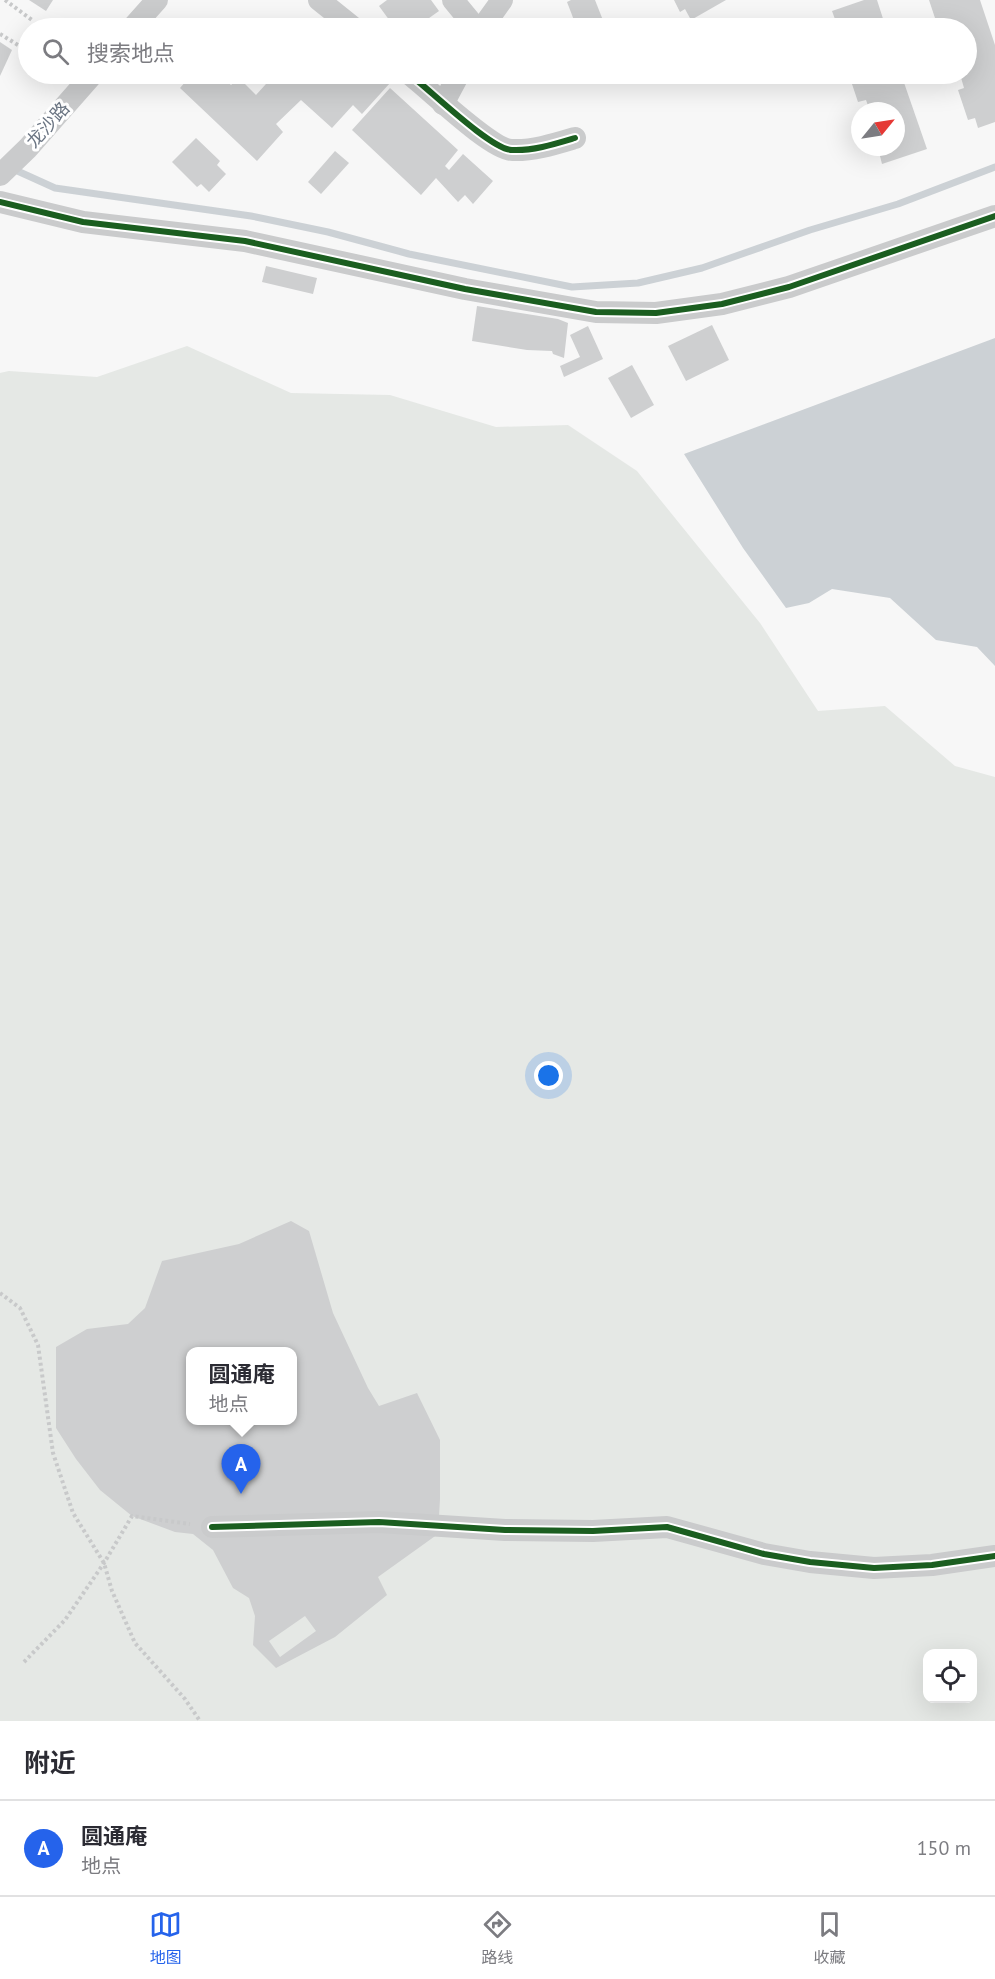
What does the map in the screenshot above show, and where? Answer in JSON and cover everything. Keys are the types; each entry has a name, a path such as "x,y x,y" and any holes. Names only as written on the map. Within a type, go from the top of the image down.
{"street":[{"path":"319,0 342,18"},
{"path":"453,0 468,18"},
{"path":"489,18 502,0"},
{"path":"138,18 147,3"},
{"name":"龙沙路","path":"0,175 28,148 84,84"},
{"path":"420,84 479,132 509,151 547,146 575,138"},
{"path":"443,104 454,84"},
{"path":"0,202 83,222 245,242 465,290 596,312 656,313 722,304 789,286 995,216"},
{"path":"212,1527 379,1522 505,1530 593,1531 667,1527 764,1554 810,1562 874,1568 932,1565 995,1556"}],"path":[{"path":"5,0 29,18"},
{"path":"0,34 18,45"},
{"path":"0,1293 20,1308 38,1345 53,1453 73,1513 104,1563 112,1591 135,1643 185,1699 200,1721"},
{"path":"24,1662 64,1620 104,1563 132,1516 212,1527"}],"shaded area":[{"path":"995,338 995,666 977,647 936,640 890,598 832,589 809,603 786,608 743,548 684,454"},
{"path":"187,346 291,393 390,395 496,427 568,425 637,471 760,623 818,711 885,706 955,766 995,777 995,1721 0,1721 0,373 9,371 97,377"}],"building":[{"path":"29,0 53,0 46,11"},
{"path":"387,0 431,0 439,11 429,18 388,18 379,6"},
{"path":"595,0 602,18 573,18 567,2"},
{"path":"674,0 726,0 694,18 690,18 685,9 680,12"},
{"path":"864,0 877,0 883,18 835,18 832,11"},
{"path":"929,0 980,0 995,45 995,122 978,128 975,118 968,120 958,90 964,88 963,84 977,84 977,18 935,18"},
{"path":"0,42 12,50 0,76"},
{"path":"183,84 245,84 256,95 266,84 389,84 362,114 353,105 332,128 301,100 276,124 283,132 257,161 180,88"},
{"path":"852,84 904,84 927,149 882,164 880,156 905,156 905,102 867,102 866,100 858,102"},
{"path":"390,88 458,150 445,166 449,170 463,154 493,181 473,204 465,195 458,202 436,178 421,195 352,130"},
{"path":"196,138 220,161 217,165 226,174 209,192 201,184 197,187 172,162"},
{"path":"335,151 349,163 321,194 308,182"},
{"path":"266,266 317,278 313,294 262,282"},
{"path":"477,306 558,319 568,323 564,358 553,354 552,351 527,350 472,341"},
{"path":"712,325 729,360 686,381 668,346"},
{"path":"588,326 603,359 564,377 560,366 580,357 570,335"},
{"path":"632,365 654,405 631,418 608,378"},
{"path":"291,1221 309,1231 333,1313 368,1388 379,1406 417,1393 440,1440 438,1534 378,1577 387,1595 335,1637 276,1668 253,1645 255,1616 249,1598 233,1588 213,1550 193,1534 175,1532 132,1516 100,1490 56,1428 56,1347 87,1329 128,1324 145,1308 162,1261 239,1244","holes":["305,1616 316,1631 280,1657 269,1641"]}],"waterway":[{"path":"13,169 55,188 251,216 328,232 409,254 572,287 638,283 702,268 810,230 898,204 995,167"}],"cycle path":[{"path":"421,84 475,130 502,147 512,150 528,149 575,138"},
{"path":"0,202 83,222 245,241 465,289 596,312 656,313 722,304 789,287 995,216"},
{"path":"212,1527 379,1522 505,1530 593,1531 667,1527 764,1554 810,1562 874,1568 932,1565 995,1556"}],"place":[{"name":"圆通庵","path":"241,1494"}]}
